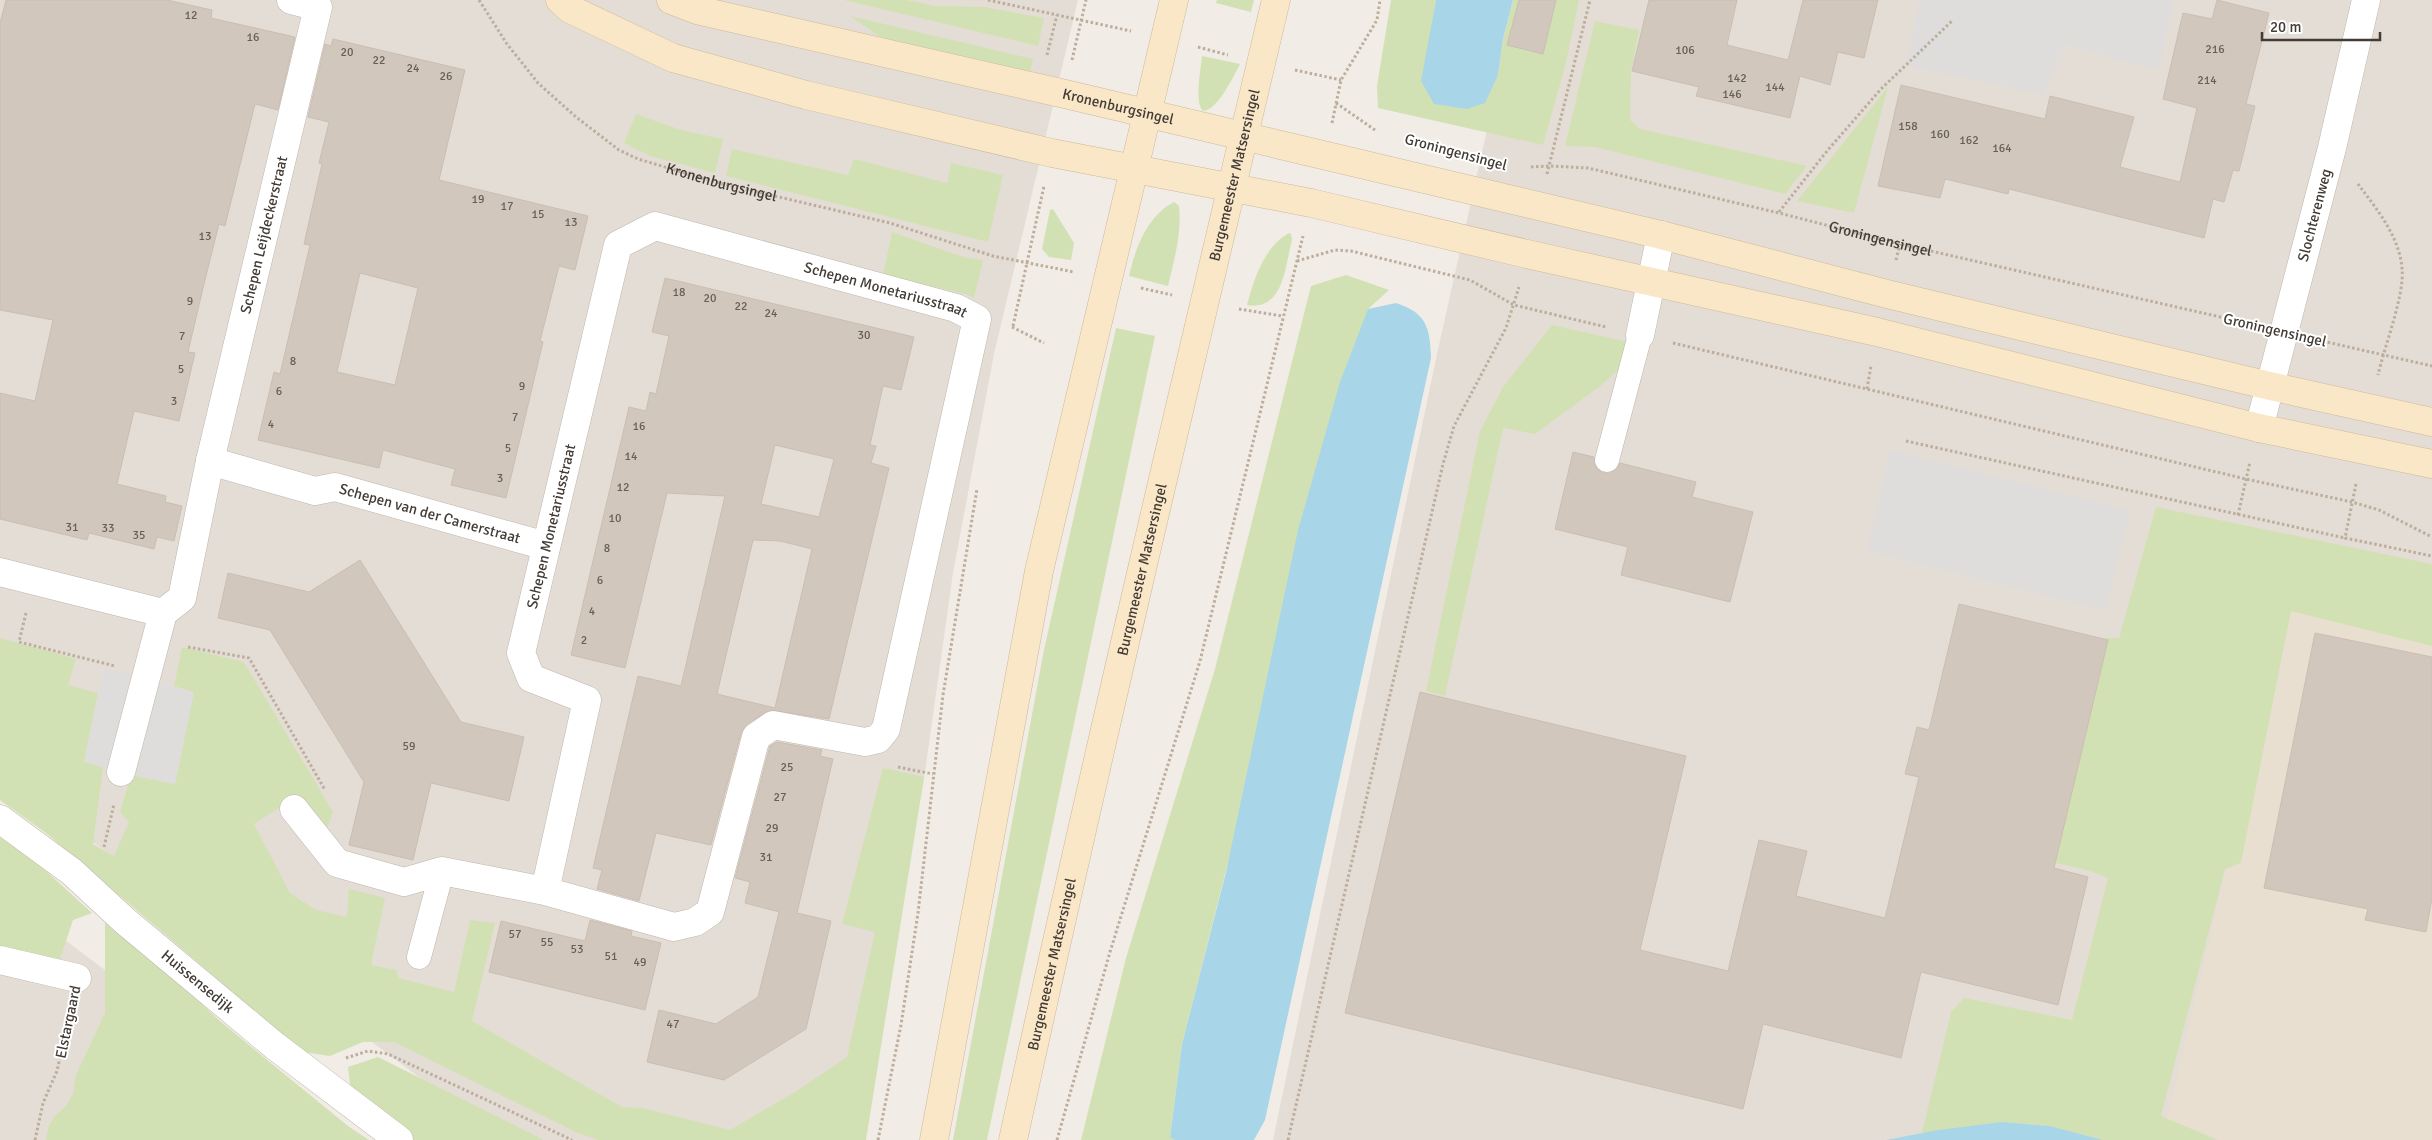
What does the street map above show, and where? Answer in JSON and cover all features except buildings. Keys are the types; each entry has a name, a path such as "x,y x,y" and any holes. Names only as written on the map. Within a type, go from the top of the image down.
{"street":[{"name":"Schepen Leijdeckerstraat","path":"210,461 318,7 291,0"},
{"path":"560,0 570,9 673,58 815,98 1052,153 1232,186 1877,332 2259,428 2432,464"},
{"name":"Kronenburgsingel","path":"671,0 697,10 1244,136"},
{"path":"934,1140 1039,571 1174,0"},
{"name":"Burgemeester Matsersingel","path":"1013,1140 1061,917 1276,0"},
{"name":"Slochterenweg","path":"2259,428 2332,148 2366,0"},
{"path":"1244,136 1661,235 1887,294 2270,386 2432,422"},
{"name":"Schepen Monetariusstraat","path":"294,809 337,863 404,882 442,871 545,891 674,926 696,922 710,912 756,737 773,724 865,742 878,739 886,728 977,319 956,308 655,226 618,245 522,653 530,678 587,700 545,891"},
{"path":"1640,335 1661,235"},
{"path":"121,772 163,613 182,598 210,461"},
{"name":"Schepen van der Camerstraat","path":"210,461 315,491 335,487 546,546"},
{"path":"0,572 163,613"},
{"name":"Huissensedijk","path":"0,819 72,872 125,921 320,1081 399,1140"},
{"name":"Elstargaard","path":"0,960 77,978"}],"lane":[{"path":"1607,460 1640,335"},
{"path":"419,957 442,871"}],"path":[{"name":"Kronenburgsingel","path":"479,0 507,44 538,83 576,117 620,150 638,159 719,183 890,223 993,256 1026,262"},
{"path":"988,0 1341,80"},
{"path":"1322,156 1341,80 1377,20 1380,0"},
{"path":"1538,206 1590,0"},
{"path":"1039,53 1048,55 1057,15"},
{"path":"1779,213 1827,151 1881,89 1953,20"},
{"path":"1336,103 1362,123 1379,132"},
{"path":"2332,148 2386,222 2402,269 2398,301 2382,356"},
{"name":"Groningensingel","path":"1523,167 1588,168 1900,244 2432,366"},
{"path":"1057,1140 1110,952 1200,661 1296,262 1335,250 1351,251 1470,280 1514,305 2246,479 2352,502 2379,510 2432,537"},
{"path":"1288,1140 1443,464 1454,426 1506,328 1527,254"},
{"path":"1010,336 1026,262 1204,303 1282,316"},
{"path":"1012,327 1044,342"},
{"path":"2238,514 2259,428"},
{"path":"1906,441 2432,556"},
{"path":"878,1140 904,1006 918,913 943,695 978,487"},
{"path":"2344,538 2352,502"},
{"path":"33,580 19,642 146,674"},
{"path":"156,640 249,658 327,793"},
{"path":"104,847 121,772"},
{"name":"Elstargaard","path":"35,1140 42,1103 57,1071 77,978"},
{"path":"320,1081 349,1055 368,1051 388,1054 572,1140"}],"shaded area":[{"path":"0,0 1078,0 994,354 953,573 923,786 851,1140 503,1140 217,926 0,780"},
{"path":"1516,0 2432,0 2432,1140 1273,1140 1437,354"},
{"path":"1920,0 2174,0 2158,70 2065,45 2043,95 1905,65"},
{"path":"1890,450 2130,510 2105,610 1867,551"},
{"path":"2302,544 2432,571 2432,1140 2221,1140 2167,1119"},
{"path":"104,668 194,692 175,784 131,775 84,762"},
{"path":"0,891 243,1074 345,1140 0,1140"}],"green space":[{"path":"844,0 907,0 935,6 984,7 1044,18 1038,46"},
{"path":"1217,0 1254,0 1251,12 1216,3"},
{"path":"1391,0 1436,0 1430,35 1498,75 1503,39 1513,0 1579,0 1566,63 1543,145 1378,108 1377,86"},
{"path":"850,16 1033,59 1029,77 910,49 879,36"},
{"path":"1595,21 1639,30 1631,71 1630,120 1640,129 1807,166 1785,194 1595,147 1565,146"},
{"path":"1202,56 1240,64 1219,99 1209,109 1203,111 1200,107 1198,93"},
{"path":"1888,87 1854,213 1797,201"},
{"path":"636,114 681,130 723,139 715,173 650,156 624,143"},
{"path":"732,149 848,175 854,159 947,183 951,163 1003,175 988,242 726,176"},
{"path":"1174,202 1179,206 1180,216 1177,247 1168,286 1129,276 1139,244 1149,224"},
{"path":"1053,209 1074,243 1071,260 1049,257 1042,249 1050,210"},
{"path":"892,232 963,257 983,260 974,298 966,294 883,275"},
{"path":"1289,233 1292,240 1284,274 1276,294 1269,301 1259,305 1247,305 1261,264 1273,246"},
{"path":"1346,275 1389,290 1368,309 1182,1044 1170,1136 1175,1140 1081,1140 1126,958 1215,669 1311,286"},
{"path":"1552,325 1637,344 1631,359 1599,387 1535,434 1503,428 1445,696 1426,691 1480,431 1503,387"},
{"path":"1116,328 1155,336 987,1140 953,1140 1044,650"},
{"path":"2156,507 2432,564 2432,646 2291,611 2241,863 2225,869 2161,1116 2217,1140 2103,1140 2050,1126 2002,1122 1922,1133 1951,1012 1964,998 2072,1020 2108,878 2087,870 1926,833 2066,799 2105,638 2119,638"},
{"path":"0,638 76,659 68,685 98,693 84,761 103,768 93,844 114,856 129,822 120,812 131,775 175,784 193,692 174,686 182,647 244,662 333,812 325,834 299,795 254,824 290,893 316,910 347,917 349,889 385,898 371,965 396,970 399,978 454,992 470,920 495,923 472,1021 622,1107 643,1108 730,1130 795,1092 847,1057 875,932 842,924 883,768 924,777 866,1140 599,1140 580,1134 394,1042 363,1042 330,1056 303,1052 46,833 0,800"},
{"path":"0,835 47,872 92,913 73,920 60,959 52,963 0,951"},
{"path":"105,923 165,970 220,1021 283,1073 348,1126 369,1140 46,1140 48,1128 54,1117 66,1106 73,1094 76,1075 105,1013"},
{"path":"378,1057 544,1140 414,1140 351,1093 348,1067"}],"water":[{"path":"1436,0 1513,0 1503,39 1498,75 1485,103 1467,109 1434,104 1421,81"},
{"path":"1396,303 1414,312 1425,323 1428,330 1431,358 1265,1120 1254,1140 1175,1140 1170,1137 1182,1044 1226,872 1298,530 1340,382 1368,309"},
{"path":"2002,1122 2050,1126 2103,1140 1886,1140 1938,1130"}]}
